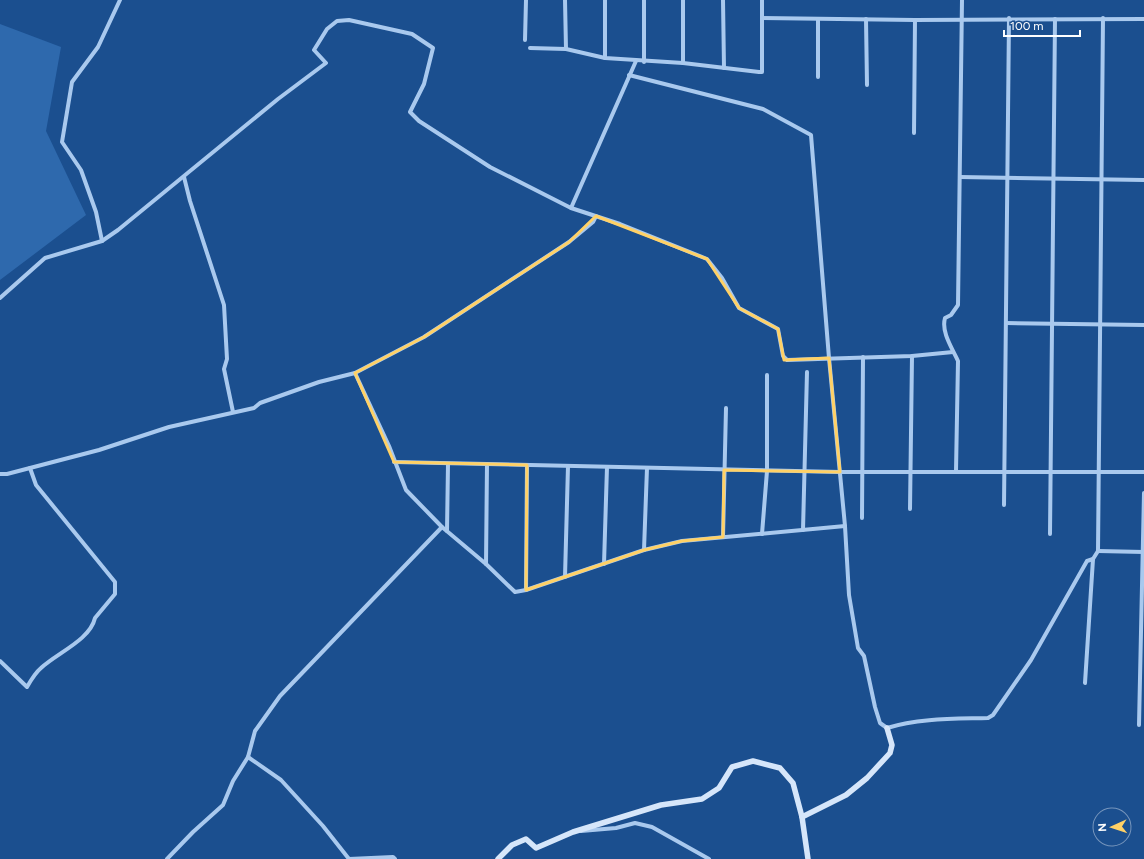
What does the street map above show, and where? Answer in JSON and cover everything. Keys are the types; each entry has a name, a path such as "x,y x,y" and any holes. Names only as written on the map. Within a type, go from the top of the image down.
{"street":[{"path":"102,241 96,212 81,170 62,142 72,82 98,47 120,0"},
{"path":"525,40 526,0"},
{"path":"565,0 566,49"},
{"path":"605,0 605,58"},
{"path":"644,0 644,62"},
{"path":"683,0 684,63"},
{"path":"723,0 724,68"},
{"path":"530,48 566,49 605,58 644,62 684,63 762,72 762,0"},
{"path":"956,471 958,361 943,325 945,318 951,314 958,305 962,0"},
{"path":"762,18 915,20 1009,18 1144,19"},
{"path":"818,18 818,77"},
{"path":"1004,505 1009,18"},
{"path":"1085,683 1093,559 1098,551 1103,18"},
{"path":"866,19 867,85"},
{"path":"1050,534 1052,473 1055,19"},
{"path":"0,298 45,258 102,241 278,99 326,63 314,50 327,29 337,21 349,20 412,34 433,48 424,84 410,112 419,121 490,167 571,208 596,216 707,259 722,278 739,308 778,329 783,356 787,360 912,356 953,352"},
{"path":"914,133 915,20"},
{"path":"571,208 636,61"},
{"path":"629,75 763,109 812,135 829,358 845,526 849,595 858,648 864,656 880,723 887,728 892,745 890,753 867,778 846,795 802,817"},
{"path":"184,176 190,201 224,305 227,359 224,369 233,412"},
{"path":"960,177 1053,177 1144,180"},
{"path":"0,474 30,468 99,450 169,427 254,408 260,403 319,382 355,373 424,337 569,242 593,222 596,216"},
{"path":"1006,323 1144,325"},
{"path":"910,509 912,356"},
{"path":"862,518 863,357"},
{"path":"803,530 807,372"},
{"path":"355,373 389,446 406,490 442,527 486,564 511,590 515,592 526,590 644,550 682,540 845,526"},
{"path":"762,534 766,470 767,375"},
{"path":"723,537 726,408"},
{"path":"394,462 840,472 1144,472"},
{"path":"447,531 448,464"},
{"path":"486,564 487,464"},
{"path":"526,590 527,465"},
{"path":"565,577 568,466"},
{"path":"604,564 607,467"},
{"path":"0,661 27,687 42,667 63,653 86,632 95,618 115,594 115,582 36,485 30,468"},
{"path":"644,550 647,468"},
{"path":"1139,725 1144,493"},
{"path":"167,859 223,805 233,781 248,757 256,731 280,696 442,527"},
{"path":"1098,551 1143,552"},
{"path":"887,728 945,719 988,718 992,715 1031,660 1087,561 1093,559"},
{"path":"248,757 281,780 323,826 349,858 394,856 395,859"},
{"path":"498,859 512,845 526,838 536,848 573,832 661,804 702,799 719,788 732,767 753,761 780,768 793,783 802,817 808,859"},
{"path":"573,832 616,828 635,823 652,827 709,859"}],"highlighted area":[{"path":"596,216 707,259 739,308 778,329 784,360 829,358 840,472 724,470 723,537 682,541 644,550 526,590 527,465 394,462 355,373 424,337 569,242"}],"shaded area":[{"path":"0,24 61,47 46,131 86,215 0,280"}]}
